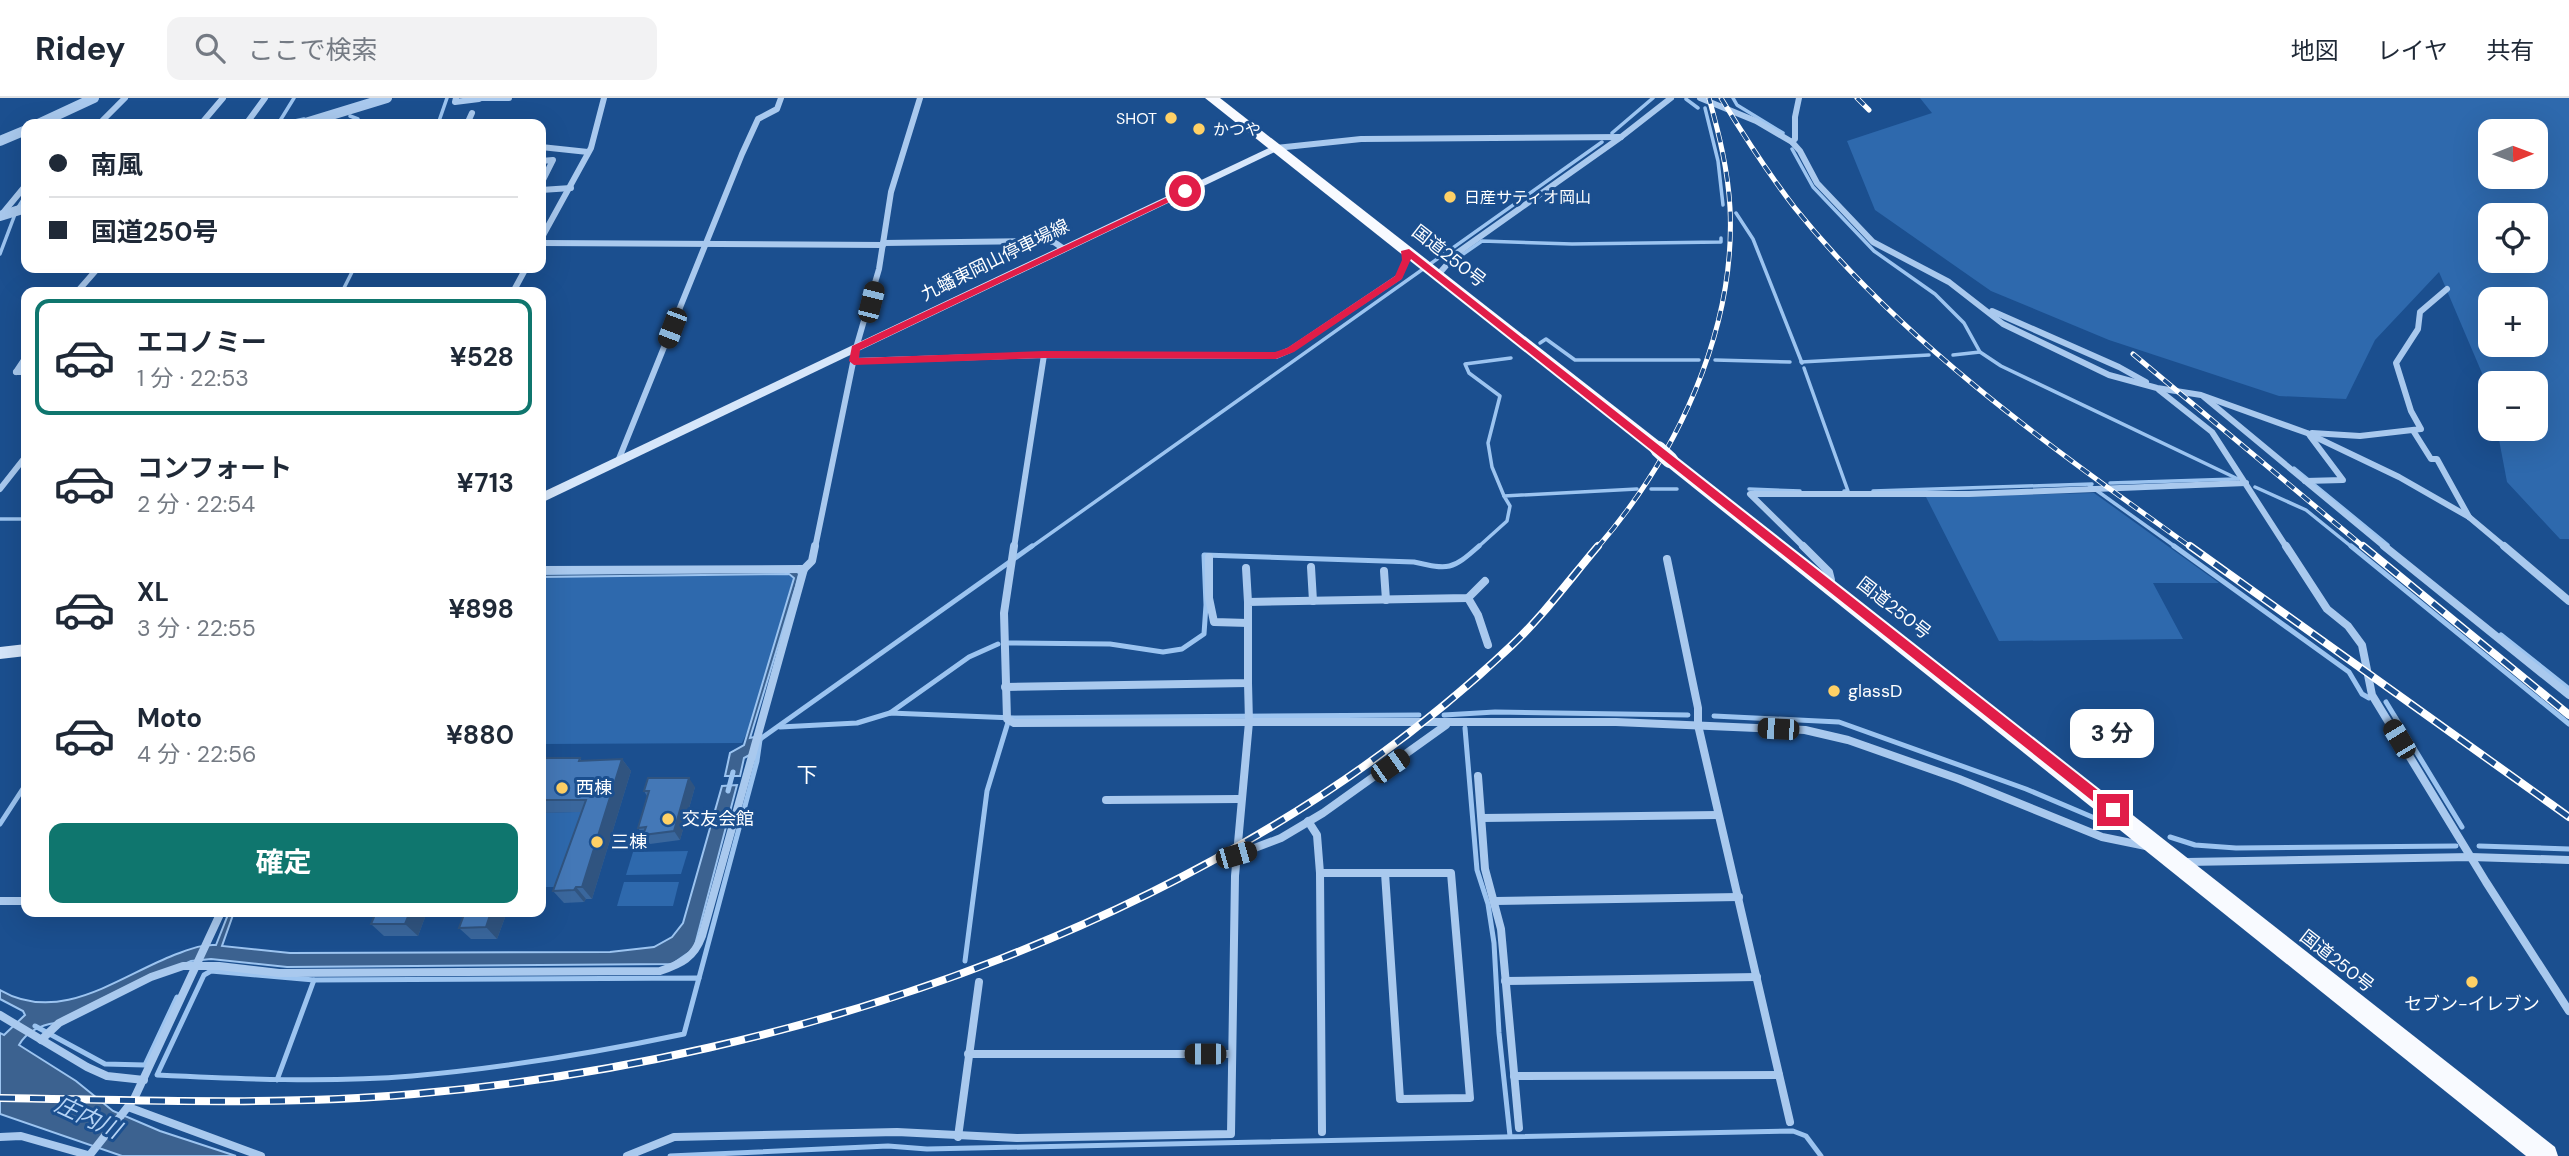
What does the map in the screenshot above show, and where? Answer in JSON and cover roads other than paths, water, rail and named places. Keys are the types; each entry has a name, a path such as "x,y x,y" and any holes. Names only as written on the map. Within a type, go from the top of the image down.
{"highway":[{"name":"国道250号","path":"1212,98 1828,585 2115,822 2159,849 2546,1156"}],"main road":[{"name":"九蟠東岡山停車場線","path":"546,496 1275,148"},
{"path":"0,653 21,651"}],"street":[{"path":"49,119 94,98"},
{"path":"104,119 125,98"},
{"path":"205,119 223,98"},
{"path":"250,119 265,98"},
{"path":"318,119 387,98"},
{"path":"456,98 455,103 509,98"},
{"path":"546,232 596,136 599,108 604,98"},
{"path":"618,462 758,119 777,108 781,98"},
{"path":"42,1040 54,1028 151,977 199,963 279,973 660,971 674,967 691,956 702,936 804,569 813,561 827,478 856,348 871,302 891,192 920,98"},
{"path":"1431,270 1621,137 1671,98"},
{"path":"1700,98 1756,121 1792,142 1800,150 1817,183 1873,242 1949,282 2003,324 2109,375 2157,388 2201,395 2307,433 2399,478 2469,517 2569,601"},
{"path":"1792,142 1799,98"},
{"path":"469,119 472,113"},
{"path":"0,141 21,132"},
{"path":"1275,148 1361,139 1621,137"},
{"path":"546,148 587,152"},
{"path":"546,160 552,160 546,175"},
{"path":"546,187 571,188"},
{"path":"4,215 21,192"},
{"path":"4,215 21,209"},
{"path":"546,241 883,244 1045,241 1054,242 1064,248"},
{"path":"854,361 1044,355 1276,356 1290,350 1399,277 1406,260 1406,251"},
{"path":"82,287 94,273"},
{"path":"2307,433 2360,436 2414,432 2421,429 2411,411 2396,363 2418,329 2420,312 2446,289"},
{"path":"1978,304 2119,366 2157,388 2211,432 2328,608 2348,626 2362,645 2372,695 2569,1011"},
{"path":"1044,355 1004,613 1008,718 1589,722 1805,730 1839,738 1959,779 2102,837 2159,849 2191,864 2471,857 2569,860"},
{"path":"2201,395 2569,695"},
{"path":"2414,432 2431,459 2437,459 2469,517"},
{"path":"2307,433 2343,480 2309,481"},
{"path":"0,489 21,462"},
{"path":"1828,585 1832,580 1829,572 1750,494 1969,494 2246,483"},
{"path":"1209,557 1209,598 1214,622 1248,623"},
{"path":"1667,559 1698,708 1698,724 1790,1122"},
{"path":"1311,567 1312,601"},
{"path":"627,1156 674,1137 897,1132 958,1137 1231,1134 1236,855 1239,799 1249,718 1246,568"},
{"path":"546,570 804,569"},
{"path":"1384,571 1386,600"},
{"path":"1248,602 1468,598 1485,581"},
{"path":"1468,598 1478,615 1488,645"},
{"path":"1005,687 1248,683"},
{"path":"1236,855 1256,849 1308,821 1407,754 1433,730 1450,723"},
{"path":"1478,776 1485,869 1496,901 1518,1128"},
{"path":"1106,800 1239,799"},
{"path":"1482,818 1718,815"},
{"path":"1308,821 1317,835 1320,873 1322,1132"},
{"path":"2102,837 2115,822"},
{"path":"1320,873 1385,873 1451,873 1470,1098 1400,1099 1385,873"},
{"path":"1496,901 1739,897"},
{"path":"0,901 21,901"},
{"path":"0,1137 20,1136 90,1153 126,1109 144,1080 219,917"},
{"path":"1505,981 1757,978"},
{"path":"958,1137 979,982"},
{"path":"0,1015 107,1076 144,1080"},
{"path":"968,1054 1231,1054"},
{"path":"1514,1076 1779,1076"},
{"path":"126,1109 261,1156"}],"water":[{"path":"797,571 799,574 796,586 750,738 759,736 757,751 744,758 740,776 725,776 730,753 744,745 794,578 789,574 546,577 546,574"},
{"name":"庄内川","path":"737,785 695,945 672,964 287,967 211,959 191,961 55,1023 39,1027 19,1045 76,1081 113,1111 160,1131 236,1156 122,1156 0,1114 0,1033 4,1035 25,1015 23,1011 0,999 0,990 22,999 45,1002 88,994 174,955 200,946 216,945 227,917 232,917 222,946 290,953 610,952 654,947 672,937 683,923 722,786"}],"waterway":[{"path":"281,119 294,98"},
{"path":"440,119 447,98"},
{"path":"1612,133 1653,98"},
{"path":"1733,98 1737,105 1783,133"},
{"path":"1686,99 1698,108"},
{"path":"1705,108 1718,161 1723,205"},
{"path":"350,116 358,119"},
{"path":"1030,548 1602,142"},
{"path":"1792,149 1813,187 1874,251 1935,294 1964,323 1980,352"},
{"path":"0,254 21,203"},
{"path":"1736,213 1753,239 1802,362"},
{"path":"1459,257 1482,241 1572,244 1721,242 1721,238"},
{"path":"344,287 352,273"},
{"path":"1540,343 1546,339 1575,360 1699,360"},
{"path":"1953,355 1980,352"},
{"path":"1980,352 2001,366 2238,479"},
{"path":"1802,362 1929,355"},
{"path":"1504,496 1492,467 1488,443 1500,396 1469,373 1465,364 1511,358"},
{"path":"1715,360 1790,362"},
{"path":"1804,368 1848,491 1844,491"},
{"path":"2294,468 2388,545"},
{"path":"2110,483 2236,479"},
{"path":"1873,491 2092,484"},
{"path":"2089,485 2177,548"},
{"path":"2255,487 2306,510 2353,548"},
{"path":"1504,496 1637,489"},
{"path":"1651,489 1677,489"},
{"path":"1749,489 1800,491"},
{"path":"1477,548 1507,521 1510,506 1504,496"},
{"path":"0,519 21,519"},
{"path":"756,742 1032,546"},
{"path":"1009,643 1110,644 1163,652 1182,649 1204,634 1204,555 1414,562 1443,567 1456,564 1479,546"},
{"path":"2174,546 2349,672 2362,694 2369,698"},
{"path":"2351,546 2569,724"},
{"path":"2501,635 2569,689"},
{"path":"890,713 969,657 998,644"},
{"path":"2386,702 2462,827"},
{"path":"1444,715 1495,712 1688,715"},
{"path":"780,727 857,723 890,713"},
{"path":"890,713 1014,718 1419,715"},
{"path":"1714,716 1839,722 2026,789 2097,819"},
{"path":"965,961 987,791 1009,719"},
{"path":"1465,728 1477,870 1488,904 1494,943 1499,1033 1510,1136"},
{"path":"699,978 757,761 760,740"},
{"path":"728,791 733,772"},
{"path":"0,824 21,792"},
{"path":"2170,837 2195,845 2236,848 2456,846"},
{"path":"2479,846 2569,849"},
{"path":"277,1080 157,1075 204,975 211,971 314,980"},
{"path":"277,1080 380,1078 480,1069 582,1054 684,1034 699,978"},
{"path":"314,980 699,978"},
{"path":"277,1080 314,980"},
{"path":"35,1026 105,1064 145,1065 177,997"},
{"path":"670,1156 888,1146 927,1149 1793,1131 1806,1136 1821,1156"}],"railway":[{"path":"1597,548 1652,474 1675,433 1711,346 1723,300 1729,254 1730,208 1722,152 1709,98"},
{"path":"1721,98 1756,154 1795,208 1838,258 1884,305 1932,349 2033,432 2192,548"},
{"path":"1857,98 1869,110"},
{"path":"2133,354 2365,548"},
{"path":"0,1098 207,1101 310,1100 414,1094 561,1076 708,1048 856,1009 1000,959 1140,898 1273,826 1398,742 1511,646 1598,546"},
{"path":"2190,546 2569,817"},
{"path":"2363,546 2569,715"}],"place":[{"name":"SHOT","path":"1171,118"},
{"name":"かつや","path":"1199,129"},
{"name":"日産サティオ岡山","path":"1450,197"},
{"name":"glassD","path":"1834,691"},
{"name":"西棟","path":"562,788"},
{"name":"交友会館","path":"668,819"},
{"name":"三棟","path":"597,842"},
{"name":"セブン-イレブン","path":"2472,982"}],"district":[{"name":"下","path":"807,775"}]}
